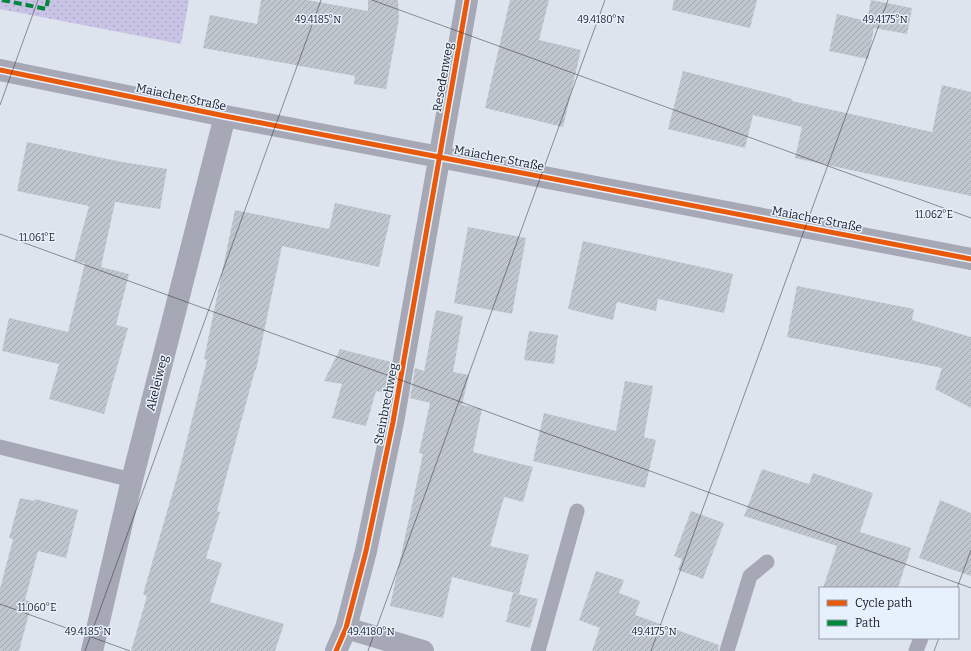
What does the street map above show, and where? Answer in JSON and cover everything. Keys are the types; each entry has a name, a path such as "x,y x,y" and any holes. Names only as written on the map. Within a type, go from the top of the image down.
{"street":[{"name":"Resedenweg","path":"439,157 467,0"},
{"name":"Maiacher Straße","path":"0,70 225,116 971,259"},
{"name":"Akeleiweg","path":"92,651 132,480 225,116"},
{"name":"Steinbrechweg","path":"336,651 346,628 366,551 393,422 439,157"},
{"path":"346,628 423,651"}],"lane":[{"path":"0,446 132,480"},
{"path":"538,651 578,511"},
{"path":"727,651 750,576 767,562"},
{"path":"916,651 921,639"}],"shaded area":[{"path":"0,0 189,0 181,44 0,9"}],"building":[{"path":"261,0 307,0 368,11 368,0 398,0 399,19 386,89 354,84 355,76 203,48 210,15 257,24"},
{"path":"510,0 549,0 539,40 581,50 563,127 485,108"},
{"path":"674,0 757,0 750,28 672,10"},
{"path":"871,0 912,8 907,34 874,28 868,59 829,51 837,14 867,21"},
{"path":"683,71 792,99 792,101 932,132 942,85 971,92 971,196 795,158 802,127 753,115 745,148 668,129"},
{"path":"27,142 122,162 167,169 160,209 115,202 101,267 129,274 116,325 128,328 104,414 49,399 59,364 2,351 9,318 68,332 85,263 74,261 89,206 17,191"},
{"path":"335,203 391,215 379,267 282,246 256,370 217,511 220,512 206,558 222,563 210,602 284,624 275,651 131,651 147,596 143,594 180,467 207,360 204,359 235,210 329,229"},
{"path":"468,227 526,238 512,314 454,303"},
{"path":"583,241 733,274 724,313 658,299 656,311 617,302 613,320 568,309"},
{"path":"797,286 914,309 912,320 971,337 971,408 935,389 942,368 787,337"},
{"path":"436,310 463,316 453,372 469,375 462,405 482,409 473,452 533,467 523,502 504,497 490,546 529,555 519,594 452,577 443,618 390,606 423,454 419,453 430,403 410,398 415,368 424,371"},
{"path":"529,331 558,335 554,364 524,360"},
{"path":"340,349 391,362 385,393 376,391 366,426 332,418 342,384 324,381"},
{"path":"625,381 653,386 644,437 656,440 645,488 533,461 544,413 616,431"},
{"path":"762,469 809,484 813,473 873,493 860,532 911,548 898,587 823,587 837,546 744,516"},
{"path":"20,498 34,501 35,499 78,510 66,558 38,551 25,600 32,602 19,651 0,651 0,589 13,539 9,538"},
{"path":"940,500 971,513 971,576 919,558"},
{"path":"691,511 724,523 703,579 678,570 682,559 674,556"},
{"path":"596,571 624,580 619,593 640,601 635,615 719,645 718,651 592,651 600,628 579,620"},
{"path":"513,593 538,599 530,628 506,622"}],"marked path":[{"path":"2,0 46,9 48,0"}],"cycle path":[{"path":"336,651 346,628 366,551 393,422 467,0"},
{"path":"0,70 225,116 971,259"}]}
